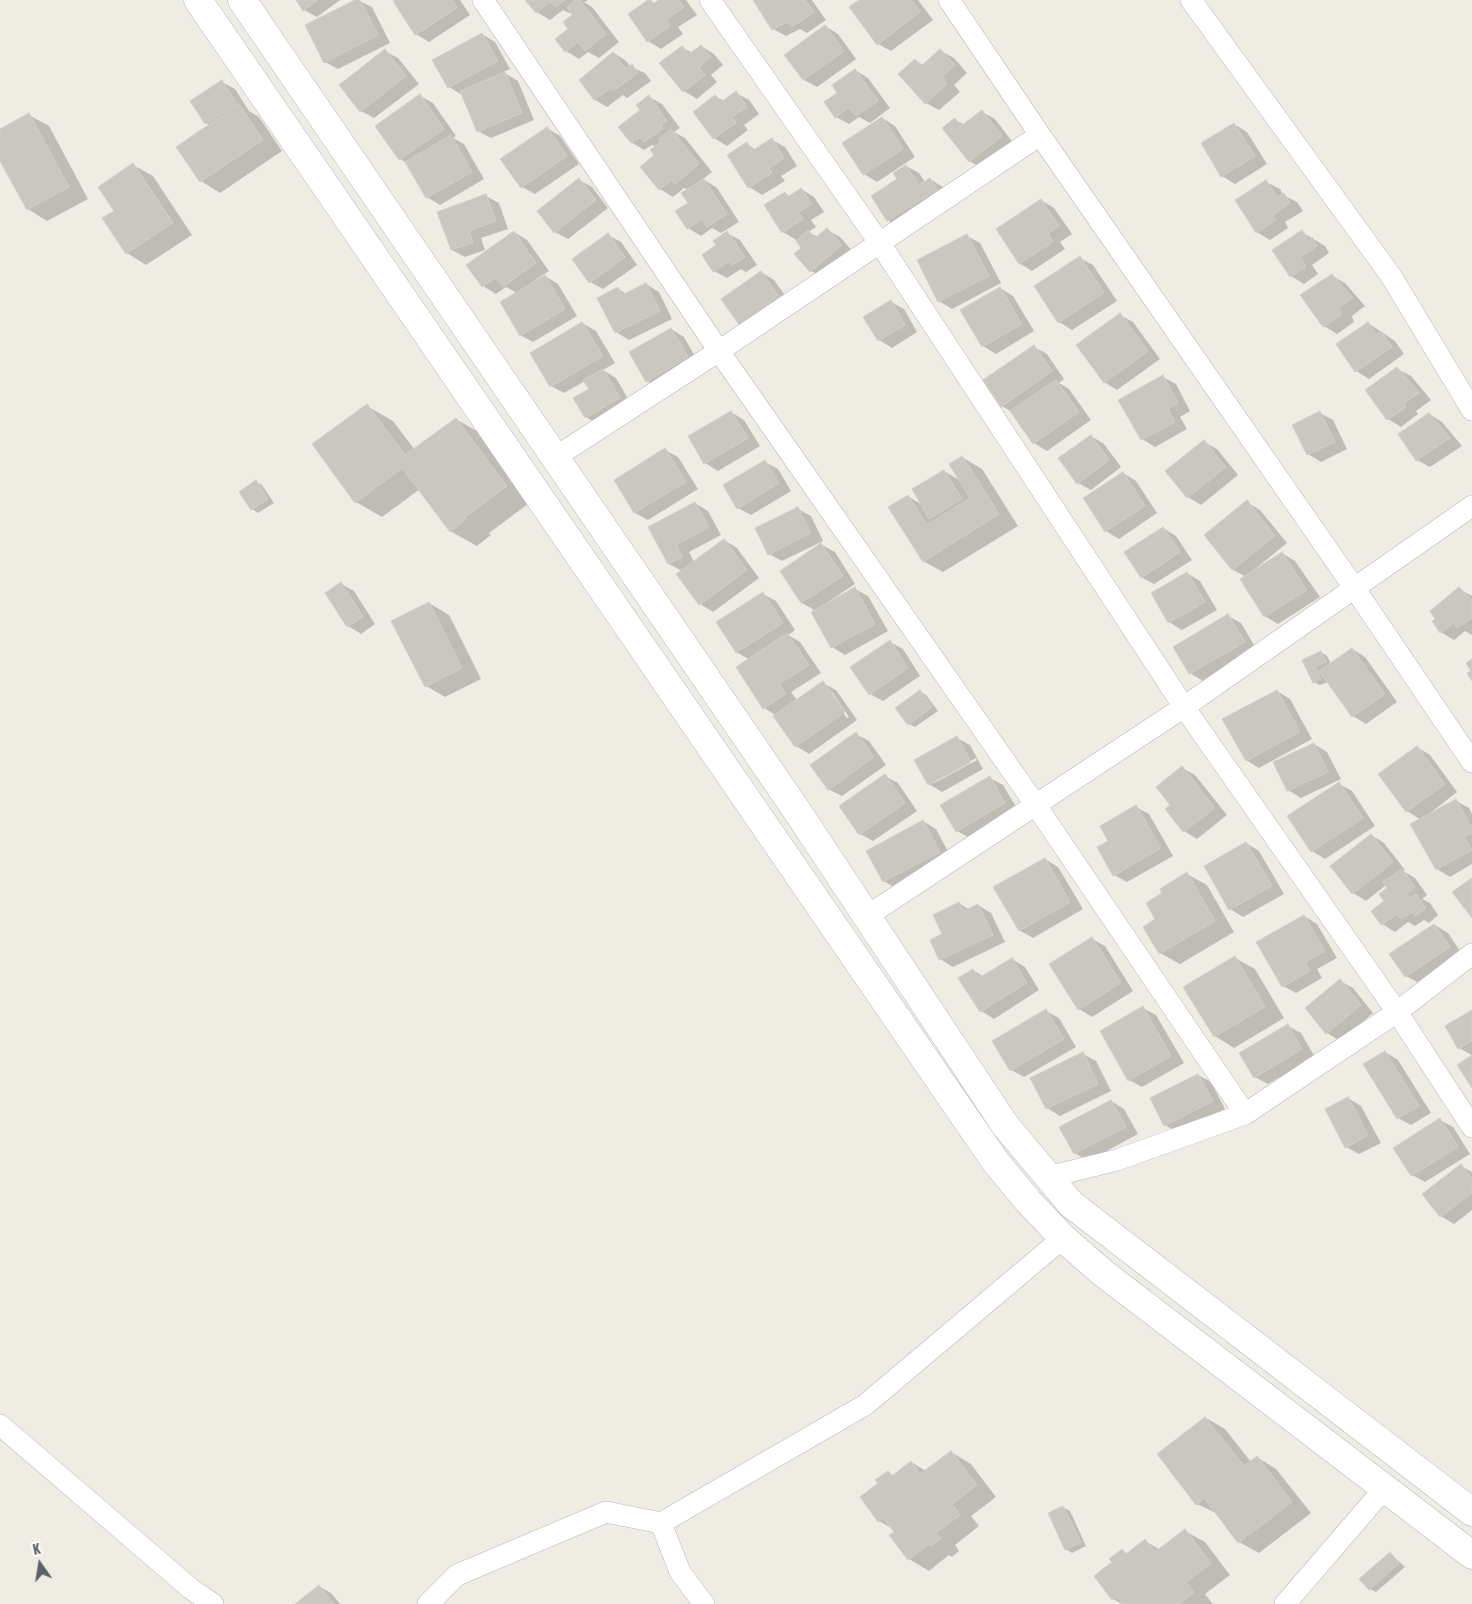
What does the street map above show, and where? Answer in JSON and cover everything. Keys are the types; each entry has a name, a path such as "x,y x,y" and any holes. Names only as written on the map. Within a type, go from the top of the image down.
{"street":[{"path":"198,0 995,1161 1028,1201 1063,1238 1182,1335 1472,1555"},
{"path":"242,0 867,916 1005,1125 1071,1204 1472,1512"},
{"path":"483,0 719,351 1035,804 1245,1114"},
{"path":"710,0 879,242 1184,707 1397,1012 1472,1127"},
{"path":"949,0 1472,762"},
{"path":"1191,0 1391,276 1472,410"},
{"path":"554,458 719,351 1040,135"},
{"path":"867,916 1184,707 1472,506"},
{"path":"1048,1177 1117,1160 1245,1114 1397,1012 1472,954"},
{"path":"428,1604 457,1576 606,1512 661,1523 865,1405 1063,1238"},
{"path":"0,1425 190,1588 213,1604"},
{"path":"1285,1604 1384,1489"},
{"path":"661,1523 680,1572 704,1604"}],"building":[{"path":"296,0 318,0 303,11"},
{"path":"355,0 360,0 378,35 324,63 305,25"},
{"path":"452,0 457,8 415,35 393,1"},
{"path":"525,0 565,0 555,7 550,2 536,13"},
{"path":"575,0 580,0 606,34 585,51 578,42 565,52 555,39 568,29 563,22 572,15 567,7"},
{"path":"648,0 653,4 659,0 679,0 684,7 666,20 670,26 647,42 628,14"},
{"path":"753,0 805,0 814,12 793,26 787,22 772,30"},
{"path":"859,0 911,0 920,12 877,45 849,7"},
{"path":"825,25 844,51 803,80 784,55"},
{"path":"482,33 498,61 448,88 432,60"},
{"path":"701,45 711,57 699,67 705,75 683,92 659,63 682,46 689,54"},
{"path":"385,49 406,76 360,112 339,85"},
{"path":"940,49 955,65 942,77 947,84 925,104 898,74 915,59 921,66"},
{"path":"613,52 626,69 632,64 638,73 613,91 611,88 594,100 579,80"},
{"path":"855,69 878,101 856,116 849,107 835,118 824,102 837,93 832,85"},
{"path":"505,72 522,113 477,132 460,91"},
{"path":"222,80 237,104 205,124 190,101"},
{"path":"736,91 747,107 732,117 736,123 713,139 693,112 715,95 721,102"},
{"path":"420,94 444,129 399,160 375,126"},
{"path":"649,95 667,121 661,125 663,128 644,142 640,137 631,143 618,127 640,110 636,105"},
{"path":"239,104 263,140 200,182 176,147"},
{"path":"982,110 1002,136 969,162 942,128 955,118 961,126"},
{"path":"29,113 69,187 27,210 0,161 0,129"},
{"path":"882,117 903,149 863,175 842,143"},
{"path":"1234,123 1255,156 1221,177 1201,143"},
{"path":"547,127 567,156 521,188 500,159"},
{"path":"671,129 699,164 675,184 672,180 659,190 640,167 654,155 650,150 661,142 659,139"},
{"path":"451,135 472,172 426,198 405,162"},
{"path":"772,138 784,158 769,168 772,173 748,188 727,155 747,142 752,151"},
{"path":"133,163 173,223 126,254 102,218 114,211 98,187"},
{"path":"906,165 919,185 930,178 937,190 887,221 871,196 897,179 893,173"},
{"path":"579,178 596,200 554,233 537,211"},
{"path":"704,179 727,214 707,227 702,219 687,229 675,211 688,203 681,193"},
{"path":"1266,180 1277,197 1284,193 1290,203 1273,215 1276,220 1256,233 1235,200"},
{"path":"801,188 812,204 799,212 803,219 782,233 764,205 785,192 788,197"},
{"path":"486,194 496,221 469,231 473,243 451,250 437,212"},
{"path":"1041,199 1059,226 1048,234 1053,242 1019,264 996,229"},
{"path":"827,228 842,245 810,272 794,254 801,248 796,241 808,230 815,238"},
{"path":"1302,230 1309,241 1312,237 1317,246 1300,257 1306,267 1290,277 1272,250"},
{"path":"514,231 536,263 503,287 497,277 482,287 466,265"},
{"path":"727,231 745,257 732,265 729,261 713,272 702,255 716,245 713,241"},
{"path":"608,233 625,257 589,283 572,259"},
{"path":"967,234 989,276 938,302 917,260"},
{"path":"1080,256 1104,293 1058,323 1034,286"},
{"path":"761,271 780,298 740,326 721,299"},
{"path":"1332,274 1353,298 1339,308 1341,315 1323,327 1300,295"},
{"path":"545,275 565,309 520,336 500,302"},
{"path":"646,283 660,311 615,333 597,298 618,287 622,295"},
{"path":"1000,287 1022,324 982,347 960,310"},
{"path":"891,300 905,325 878,341 863,317"},
{"path":"1120,313 1148,351 1104,383 1076,345"},
{"path":"582,322 603,356 550,387 530,353"},
{"path":"1368,322 1376,334 1382,332 1392,347 1355,372 1336,344"},
{"path":"671,328 688,357 646,382 629,352"},
{"path":"1034,345 1052,371 1001,407 983,380"},
{"path":"1397,367 1419,393 1404,403 1406,407 1387,420 1365,390"},
{"path":"603,369 620,398 585,418 573,398 589,389 583,380"},
{"path":"1163,375 1178,403 1168,409 1175,422 1141,440 1118,400"},
{"path":"1056,380 1079,412 1033,444 1010,411"},
{"path":"367,404 405,455 456,418 507,486 464,518 466,519 450,532 402,468 355,503 312,444"},
{"path":"731,411 748,438 704,464 688,436"},
{"path":"1320,411 1335,442 1307,455 1292,425"},
{"path":"1429,413 1450,438 1416,461 1398,434"},
{"path":"1091,435 1109,460 1077,484 1058,458"},
{"path":"1204,440 1226,467 1187,498 1165,471"},
{"path":"665,448 686,482 634,513 614,480"},
{"path":"962,456 999,514 923,562 888,507 908,495 927,525 970,498 949,464"},
{"path":"765,460 779,483 737,509 723,485"},
{"path":"944,470 962,499 929,519 912,489"},
{"path":"1123,472 1145,506 1105,532 1083,498"},
{"path":"256,480 268,499 251,510 239,492"},
{"path":"1247,500 1275,536 1232,570 1204,535"},
{"path":"695,502 709,527 676,545 683,557 668,564 648,527"},
{"path":"798,507 811,533 768,555 755,528"},
{"path":"1163,527 1180,552 1141,578 1124,552"},
{"path":"724,539 747,570 699,605 676,574"},
{"path":"821,543 843,576 801,603 780,571"},
{"path":"1282,552 1307,590 1264,617 1240,579"},
{"path":"1187,572 1205,602 1168,623 1151,593"},
{"path":"341,582 363,617 347,627 325,593"},
{"path":"855,587 875,624 831,648 811,612"},
{"path":"1459,587 1472,600 1472,618 1457,628 1454,623 1440,633 1432,621 1435,619 1430,611"},
{"path":"763,592 783,623 736,653 716,622"},
{"path":"429,602 462,668 425,687 391,621"},
{"path":"1228,614 1245,642 1189,674 1173,647"},
{"path":"787,633 809,665 779,684 786,694 763,709 736,667"},
{"path":"890,640 908,668 869,695 850,667"},
{"path":"1352,648 1385,694 1352,717 1319,671"},
{"path":"1321,651 1326,662 1315,667 1321,679 1313,683 1302,660"},
{"path":"1472,659 1472,681 1467,673 1471,671 1466,663"},
{"path":"823,681 845,712 795,747 773,716"},
{"path":"920,690 932,707 908,725 895,708"},
{"path":"1277,690 1300,732 1246,761 1222,719"},
{"path":"856,732 874,757 828,790 810,765"},
{"path":"957,736 971,762 928,785 914,760"},
{"path":"1314,743 1328,772 1287,791 1273,762"},
{"path":"1417,746 1445,784 1406,812 1378,774"},
{"path":"1182,766 1215,808 1183,832 1165,809 1170,805 1156,787"},
{"path":"885,774 905,803 859,835 839,806"},
{"path":"990,776 1005,803 956,832 940,805"},
{"path":"1339,782 1363,818 1311,852 1287,816"},
{"path":"1456,799 1472,828 1472,833 1464,837 1472,850 1436,870 1410,824"},
{"path":"1136,805 1161,848 1113,876 1097,847 1108,841 1100,826"},
{"path":"923,820 940,852 883,882 866,851"},
{"path":"1371,834 1393,862 1352,894 1330,866"},
{"path":"1246,842 1272,886 1229,910 1204,866"},
{"path":"1045,858 1070,902 1019,931 993,887"},
{"path":"1402,869 1415,887 1407,893 1410,898 1416,894 1426,908 1415,916 1412,912 1401,919 1397,914 1381,925 1371,911 1384,901 1379,894 1387,888 1383,882"},
{"path":"1187,872 1215,921 1159,954 1143,927 1155,919 1146,903 1162,893 1160,889"},
{"path":"1472,878 1472,918 1452,892"},
{"path":"959,902 964,911 978,904 993,935 939,960 930,940 942,934 933,915"},
{"path":"1304,915 1325,951 1305,962 1310,971 1282,987 1256,942"},
{"path":"1434,924 1450,947 1405,977 1389,954"},
{"path":"1092,937 1121,983 1078,1010 1049,964"},
{"path":"1235,956 1265,1007 1214,1037 1183,987"},
{"path":"1012,958 1027,983 980,1012 958,978 973,969 979,978"},
{"path":"1340,979 1361,1005 1326,1034 1305,1008"},
{"path":"1143,1006 1171,1056 1128,1081 1100,1031"},
{"path":"1046,1009 1064,1039 1010,1071 992,1041"},
{"path":"1472,1010 1472,1041 1458,1049 1445,1026"},
{"path":"1288,1024 1302,1049 1254,1078 1239,1053"},
{"path":"1385,1051 1419,1106 1397,1119 1363,1064"},
{"path":"1083,1052 1098,1084 1046,1109 1030,1078"},
{"path":"1472,1055 1472,1088 1457,1065"},
{"path":"1198,1074 1213,1101 1164,1126 1150,1098"},
{"path":"1348,1097 1368,1135 1345,1148 1325,1109"},
{"path":"1111,1100 1126,1127 1074,1154 1059,1127"},
{"path":"1440,1118 1458,1147 1411,1176 1393,1148"},
{"path":"1461,1164 1472,1179 1472,1193 1440,1217 1422,1194"},
{"path":"1205,1417 1244,1466 1257,1456 1292,1502 1238,1543 1204,1498 1196,1505 1157,1454"},
{"path":"951,1451 977,1485 952,1504 960,1515 936,1533 941,1539 931,1546 929,1544 908,1560 889,1535 894,1532 883,1518 878,1522 860,1497 878,1483 875,1480 888,1471 892,1476 911,1461 920,1474"},
{"path":"1063,1506 1081,1542 1065,1550 1048,1513"},
{"path":"1185,1529 1211,1563 1186,1582 1194,1593 1180,1604 1123,1604 1117,1597 1112,1600 1094,1576 1112,1562 1109,1559 1122,1549 1126,1554 1145,1539 1155,1552"},
{"path":"1390,1552 1399,1563 1369,1590 1359,1579"},
{"path":"319,1585 334,1604 295,1604"}]}
